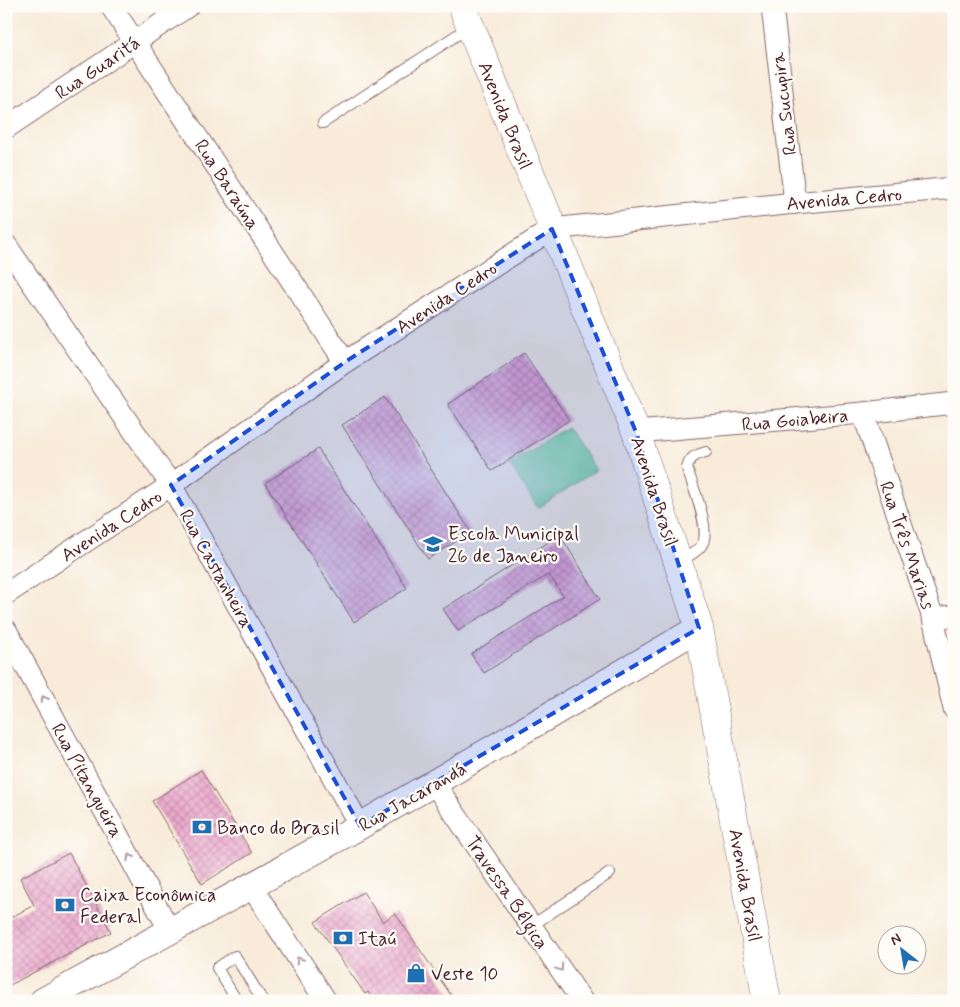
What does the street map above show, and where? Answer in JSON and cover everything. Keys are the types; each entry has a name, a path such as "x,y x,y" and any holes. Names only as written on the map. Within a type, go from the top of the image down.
{"main road":[{"name":"Avenida Brasil","path":"466,16 636,432 700,628 767,1001"}],"street":[{"name":"Rua Baraúna","path":"111,6 345,362"},
{"name":"Rua Guaritá","path":"6,128 188,6"},
{"name":"Rua Sucupira","path":"772,6 795,203"},
{"name":"Avenida Cedro","path":"6,594 171,485 345,362 552,229 954,188"},
{"name":"Rua Castanheira","path":"6,245 171,485 360,826"},
{"name":"Rua Goiabeira","path":"636,432 863,413 954,402"},
{"name":"Rua Três Marias","path":"863,413 943,617 954,709"},
{"name":"Rua Jacarandá","path":"42,1001 360,826 700,628"},
{"name":"Rua Pitangueira","path":"6,630 170,930"},
{"name":"Travessa Bélgica","path":"434,783 582,1001"},
{"path":"251,886 326,1001"}],"lane":[{"path":"323,123 466,16"},
{"path":"678,562 701,547 705,538 705,526 687,468 689,461 694,455 706,452"},
{"path":"531,926 610,873"},
{"path":"238,1001 217,968 235,956 263,1001"}],"highlighted area":[{"path":"552,229 636,432 699,628 360,826 171,485 345,362"}],"green space":[{"path":"567,427 596,470 538,508 509,464"}],"building":[{"path":"524,353 569,420 492,471 448,404"},
{"path":"385,397 471,532 428,559 342,425"},
{"path":"318,449 407,588 354,622 265,483"},
{"path":"560,535 600,599 484,673 471,654 563,596 549,574 458,631 443,609"},
{"name":"Banco do Brasil","path":"201,770 252,853 202,884 152,801"},
{"name":"Caixa Econômica Federal","path":"69,853 111,932 6,987 6,920 34,905 20,878"},
{"path":"363,892 383,922 395,913 455,1001 374,1001 368,992 365,994 315,922"}],"place":[{"name":"Escola Municipal 26 de Janeiro","path":"433,544"},
{"name":"Banco do Brasil","path":"202,827"},
{"name":"Caixa Econômica Federal","path":"65,905"},
{"name":"Itaú","path":"343,938"},
{"name":"Veste 10","path":"416,973"}]}
